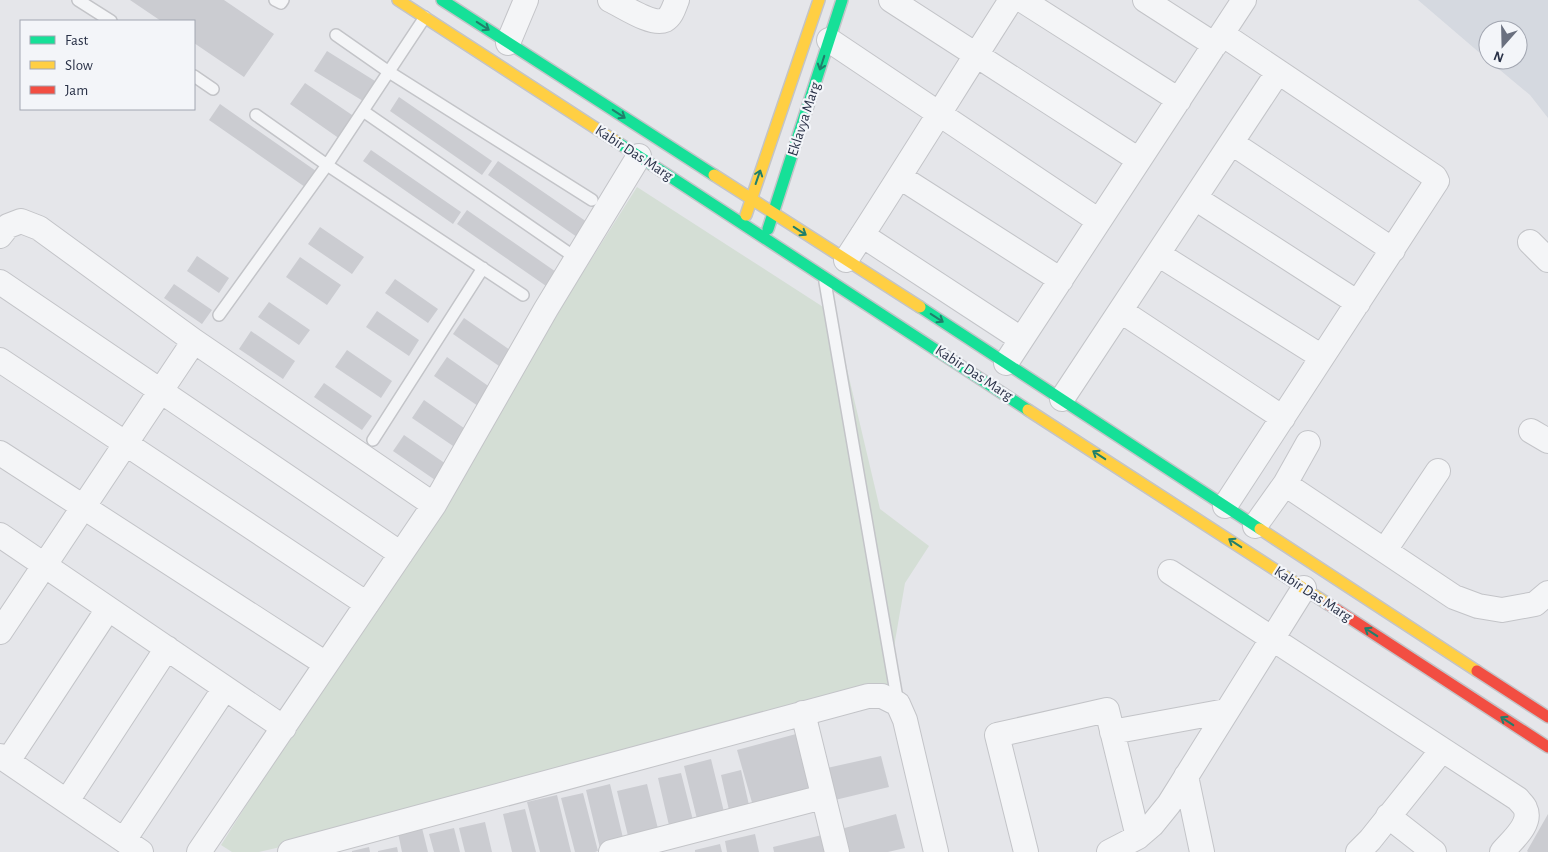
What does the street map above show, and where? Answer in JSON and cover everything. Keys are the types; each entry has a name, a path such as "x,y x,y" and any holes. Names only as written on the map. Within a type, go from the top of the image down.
{"street":[{"name":"Kabir Das Marg","path":"398,0 1548,747"},
{"name":"Kabir Das Marg","path":"442,0 1006,363 1548,717"},
{"path":"508,43 526,0"},
{"path":"610,0 644,18 659,21 667,19 677,0"},
{"name":"Eklavya Marg","path":"743,223 818,0"},
{"name":"Eklavya Marg","path":"765,238 842,0"},
{"path":"891,0 1140,160"},
{"path":"846,260 1011,0"},
{"path":"1022,0 1179,100"},
{"path":"1145,0 1278,72 1435,177 1437,181 1225,506"},
{"path":"1006,363 1244,0"},
{"path":"829,40 1099,221"},
{"path":"1062,400 1278,72"},
{"path":"1232,143 1393,250"},
{"path":"199,852 434,505 546,309 639,156"},
{"path":"900,177 1060,280"},
{"path":"1195,198 1358,303"},
{"path":"0,236 8,226 21,221 39,228 194,341 434,505"},
{"path":"862,235 1021,340"},
{"path":"1530,242 1548,260"},
{"path":"1158,254 1322,357"},
{"path":"0,282 401,554"},
{"path":"1120,311 1282,418"},
{"path":"0,632 194,341"},
{"path":"4,371 126,444 367,604"},
{"path":"1255,526 1285,484 1308,443"},
{"path":"0,452 326,664"},
{"path":"1385,550 1438,471"},
{"path":"1285,484 1454,597 1478,606 1502,610 1535,604 1548,593"},
{"path":"0,535 284,728"},
{"path":"1170,572 1518,798 1526,809 1528,819 1524,827 1502,852"},
{"path":"1109,852 1138,837 1152,825 1169,804 1304,588"},
{"path":"108,609 4,758 133,846 224,688"},
{"path":"67,801 166,648"},
{"path":"290,852 803,713 868,696 882,696 898,704 905,720 936,852"},
{"path":"1026,852 997,735 1107,710 1138,837"},
{"path":"1112,732 1226,711"},
{"path":"803,713 837,852"},
{"path":"1358,852 1442,750"},
{"path":"1186,776 1202,852"},
{"path":"611,852 823,797"},
{"path":"1388,816 1434,852"}],"lane":[{"path":"78,0 109,20"},
{"path":"276,0 280,3 283,0"},
{"path":"219,315 327,165 425,17"},
{"path":"336,34 389,72 592,200"},
{"path":"195,77 213,89"},
{"path":"363,111 576,258"},
{"path":"256,115 327,165 523,295"},
{"path":"373,440 483,268"},
{"path":"824,276 898,704"}],"shaded area":[{"path":"1418,0 1548,0 1548,118 1530,95 1500,70 1528,70 1528,20 1478,20 1478,51"},
{"path":"637,187 834,314 880,509 929,546 905,583 884,705 259,852 232,852 221,845"}],"building":[{"path":"130,0 224,0 274,34 244,77 195,44 195,20 160,20"},
{"path":"327,51 375,81 363,101 314,71"},
{"path":"305,83 355,117 340,139 290,104"},
{"path":"399,97 492,161 482,175 390,111"},
{"path":"220,104 316,171 305,187 209,120"},
{"path":"371,150 461,212 453,224 363,161"},
{"path":"498,161 587,222 577,237 488,175"},
{"path":"467,210 559,274 549,288 457,224"},
{"path":"320,227 364,257 352,274 308,244"},
{"path":"197,256 229,278 219,293 187,271"},
{"path":"300,257 341,285 327,305 286,277"},
{"path":"395,279 438,309 428,323 385,293"},
{"path":"174,284 212,310 202,324 164,298"},
{"path":"269,302 310,330 299,345 258,317"},
{"path":"377,311 419,340 409,356 366,327"},
{"path":"464,318 510,350 499,366 453,334"},
{"path":"251,331 295,361 283,379 239,349"},
{"path":"347,350 392,381 381,398 335,367"},
{"path":"447,357 494,390 481,408 434,376"},
{"path":"324,383 372,416 362,430 314,397"},
{"path":"424,400 471,433 459,450 412,418"},
{"path":"404,435 449,466 438,482 393,451"},
{"path":"796,734 812,790 753,806 737,750"},
{"path":"881,756 889,787 835,800 827,768"},
{"path":"711,759 725,816 698,823 684,766"},
{"path":"741,770 749,805 729,810 721,775"},
{"path":"681,773 695,828 671,834 658,778"},
{"path":"610,784 624,842 600,848 586,790"},
{"path":"647,784 660,837 630,844 617,791"},
{"path":"583,793 598,851 595,852 575,852 561,798"},
{"path":"557,795 571,852 540,852 527,802"},
{"path":"525,809 536,852 512,852 503,814"},
{"path":"896,814 905,848 888,852 848,852 841,829"},
{"path":"1548,814 1548,852 1528,852 1527,851"},
{"path":"485,822 492,852 465,852 459,828"},
{"path":"422,828 428,852 402,852 398,833"},
{"path":"454,828 460,852 434,852 429,834"},
{"path":"755,834 759,852 727,852 725,841"},
{"path":"822,835 826,852 774,852 773,847"},
{"path":"720,844 722,852 695,852 695,850"},
{"path":"369,847 370,852 352,852 352,851"},
{"path":"397,847 398,852 378,852 378,851"}],"traffic: fast":[{"path":"442,0 714,175"},
{"path":"768,229 842,0"},
{"path":"617,142 1028,410"},
{"path":"920,307 1260,529"}],"traffic: slow":[{"path":"398,0 617,142"},
{"path":"746,215 819,0"},
{"path":"714,175 920,307"},
{"path":"1028,410 1328,604"},
{"path":"1260,529 1477,671"}],"traffic: jam":[{"path":"1328,604 1548,747"},
{"path":"1477,671 1548,717"}]}
